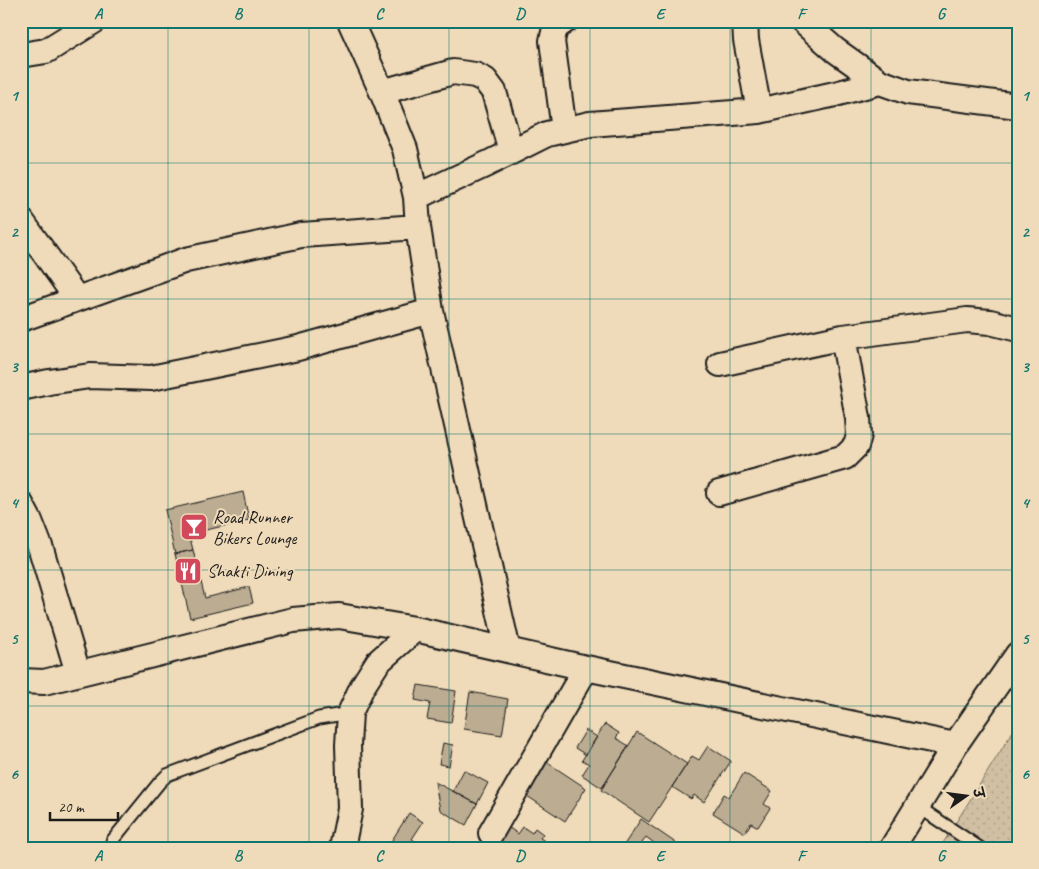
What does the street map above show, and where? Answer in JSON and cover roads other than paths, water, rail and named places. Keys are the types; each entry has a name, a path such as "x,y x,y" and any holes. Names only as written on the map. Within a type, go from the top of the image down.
{"street":[{"path":"21,68 94,21"},
{"path":"350,21 405,148 416,197 418,227 431,311 508,650"},
{"path":"564,21 555,28 552,41 564,130"},
{"path":"745,21 746,40 759,111"},
{"path":"802,21 835,50 880,82 908,92 1018,106"},
{"path":"21,55 46,51"},
{"path":"382,92 453,72 475,75 485,80 494,92 511,151"},
{"path":"416,197 547,134 590,124 759,111 880,82"},
{"path":"21,220 77,299"},
{"path":"21,319 186,260 301,235 418,227"},
{"path":"21,388 90,376 152,378 298,348 431,311"},
{"path":"720,364 844,337 967,320 990,322 1018,329"},
{"path":"719,493 845,458 856,446 859,434 858,418 844,337"},
{"path":"21,504 30,520 41,549 78,673"},
{"path":"21,681 44,682 293,620 339,616 415,629 586,668 956,745"},
{"path":"342,848 350,809 348,745 350,713 362,687 378,662 415,629"},
{"path":"892,848 956,745 1018,654"},
{"path":"491,833 586,668"}],"lane":[{"path":"112,841 167,775 319,718 350,713"},
{"path":"918,806 980,848"}],"place":[{"name":"Road Runner Bikers Lounge","path":"194,527"},
{"name":"Shakti Dining","path":"188,571"}]}
